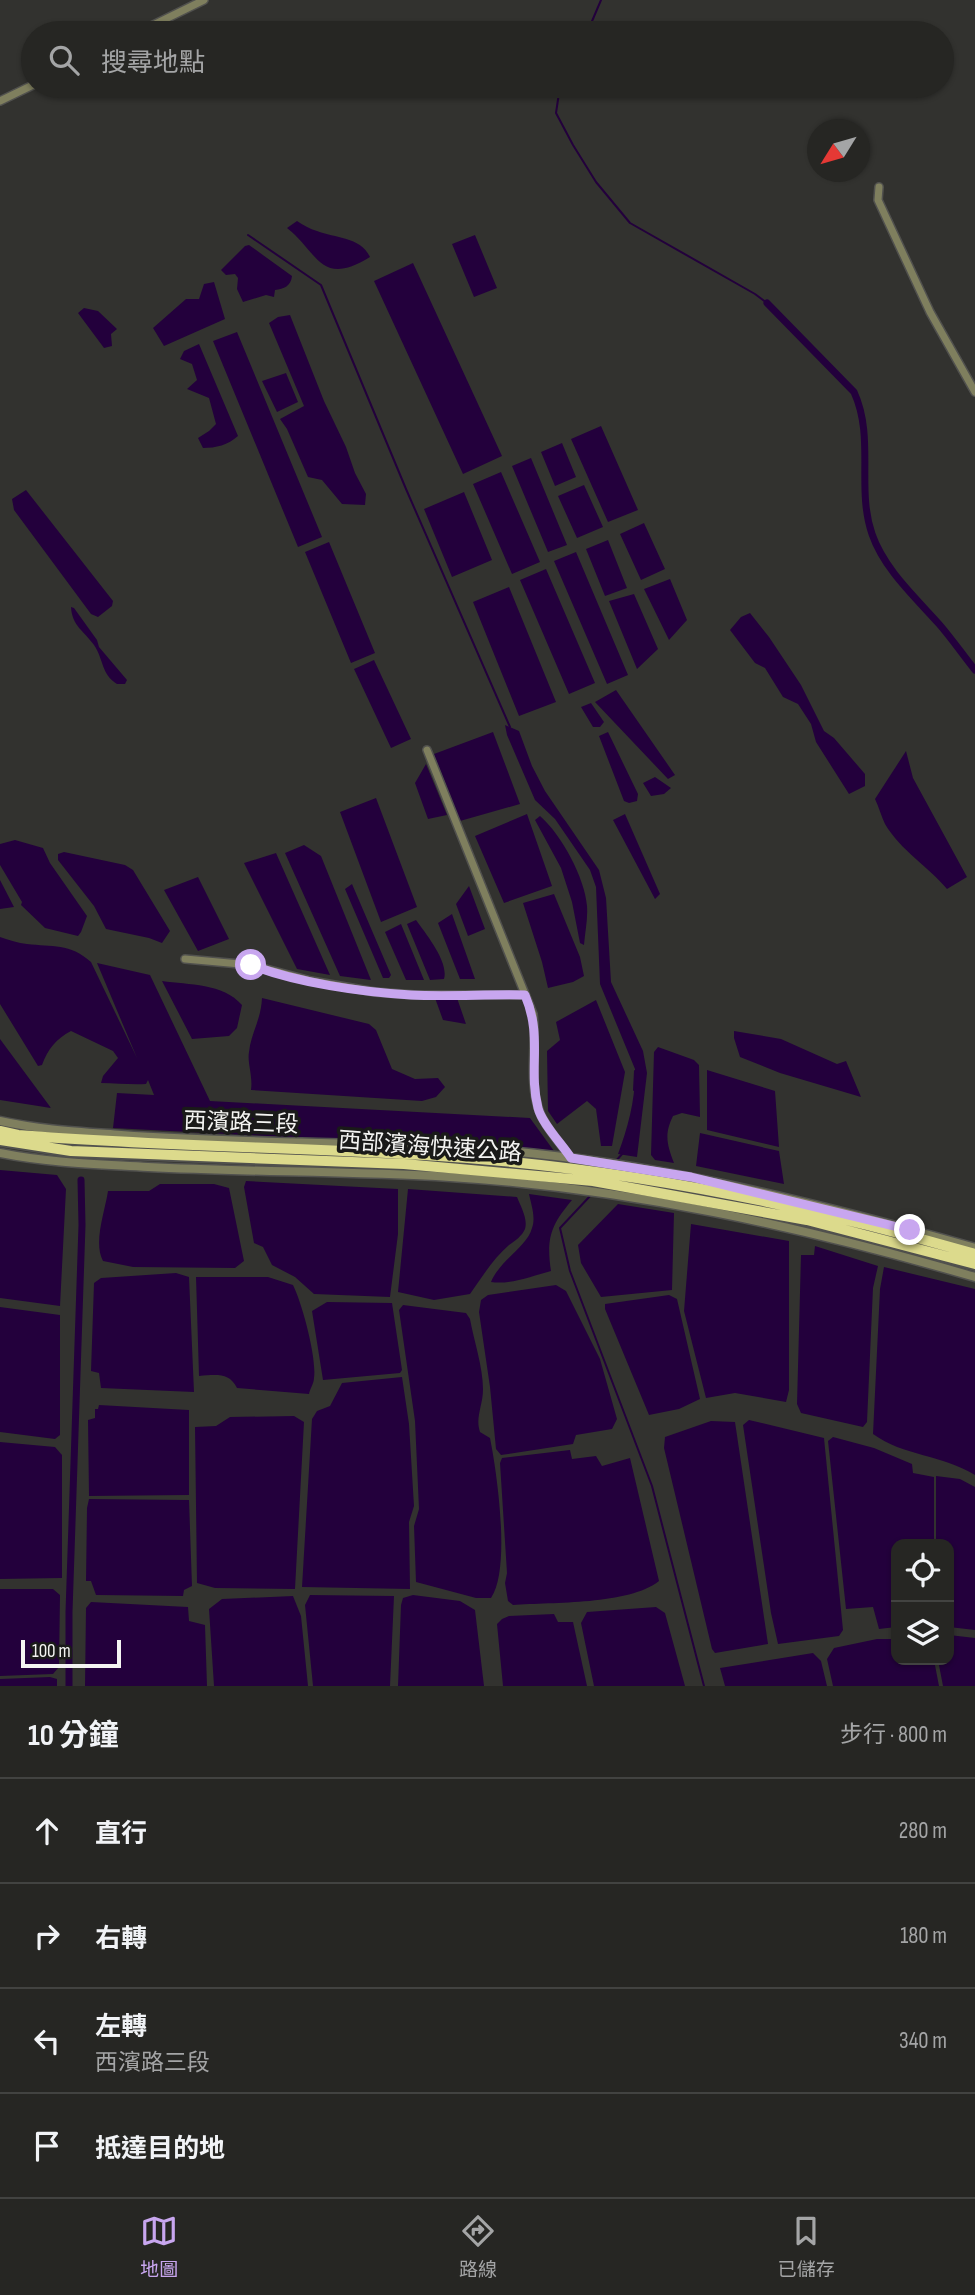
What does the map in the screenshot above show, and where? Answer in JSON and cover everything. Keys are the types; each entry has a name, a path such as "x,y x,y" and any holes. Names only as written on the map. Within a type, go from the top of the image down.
{"highway":[{"name":"西部濱海快速公路","path":"0,1131 18,1135 121,1142 425,1155 749,1198 884,1229 975,1254"},
{"name":"西部濱海快速公路","path":"0,1140 71,1151 404,1164 596,1177"},
{"name":"西部濱海快速公路","path":"621,1181 807,1220 975,1264"}],"street":[{"path":"161,21 204,0"},
{"path":"0,101 21,91"},
{"path":"879,187 878,200 930,312 975,392"},
{"path":"427,750 533,1014 536,1033 537,1107 541,1117 571,1158"},
{"path":"185,958 251,965 311,981 375,992 414,995 525,995"},
{"name":"西濱路三段","path":"0,1121 160,1138 452,1147 607,1162 691,1177 975,1248"},
{"path":"0,1153 66,1162 233,1171 451,1177 609,1195 796,1229 975,1277"}],"shaded area":[{"path":"297,221 314,230 354,242 366,250 370,257 353,266 330,268 321,263 287,228"},
{"path":"475,235 497,288 474,297 452,244"},
{"path":"249,245 292,276 286,286 275,290 274,297 266,295 243,302 237,289 238,278 235,274 226,275 221,270"},
{"path":"413,263 502,456 463,474 374,281"},
{"path":"214,282 225,319 164,346 153,328 186,299 199,299 204,284"},
{"path":"84,308 98,311 117,329 111,334 112,346 104,348 78,313"},
{"path":"290,315 324,401 366,494 365,505 342,504 322,480 308,477 280,419 304,406 269,323 278,317"},
{"path":"237,332 322,537 298,547 213,341"},
{"path":"199,344 238,436 226,444 203,448 198,438 216,424 209,398 187,389 197,380 192,364 180,359 184,351"},
{"path":"286,373 298,402 277,412 262,381"},
{"path":"601,426 638,510 608,522 571,439"},
{"path":"562,443 576,477 555,486 541,452"},
{"path":"531,458 567,545 548,552 512,466"},
{"path":"501,472 540,562 512,574 473,484"},
{"path":"584,485 603,527 577,538 558,496"},
{"path":"26,490 113,601 112,606 98,617 91,614 14,510 12,499"},
{"path":"464,492 492,560 452,577 424,509"},
{"path":"644,523 665,569 641,580 620,534"},
{"path":"608,540 627,588 605,596 586,549"},
{"path":"329,542 375,653 351,663 305,552"},
{"path":"576,552 628,675 607,684 554,561"},
{"path":"546,569 595,683 569,694 520,580"},
{"path":"670,579 687,620 669,640 644,589"},
{"path":"509,587 556,702 519,716 473,602"},
{"path":"634,594 658,649 637,669 609,601"},
{"path":"71,607 97,640 99,647 127,680 125,684 117,684 108,676 94,645 76,624"},
{"path":"750,613 801,685 824,731 834,738 865,774 865,786 849,794 816,742 811,724 798,704 783,697 765,668 755,663 730,630 741,617"},
{"path":"374,660 411,739 391,748 354,669"},
{"path":"616,690 675,775 668,779 595,702"},
{"path":"591,703 604,722 600,727 593,727 581,707"},
{"path":"505,725 519,731 545,791 599,870 606,898 611,982 643,1051 647,1073 637,1157 618,1154 631,1112 635,1069 600,984 596,887 590,870 555,819 535,800"},
{"path":"493,732 520,804 460,821 434,754"},
{"path":"608,732 638,794 637,801 624,801 599,736"},
{"path":"906,751 913,778 967,877 947,889 891,834 875,799"},
{"path":"426,764 447,815 428,819 415,783"},
{"path":"655,777 671,788 664,794 651,796 643,783"},
{"path":"376,798 417,907 381,922 340,812"},
{"path":"527,814 552,886 504,903 475,836"},
{"path":"625,814 660,894 655,899 613,820"},
{"path":"540,816 564,845 582,883 587,911 584,945 580,943 572,902 561,868 535,820"},
{"path":"15,840 43,848 50,863 87,916 78,936 45,928 21,905 22,902 0,865 0,844"},
{"path":"304,845 321,856 371,980 340,976 285,853"},
{"path":"64,852 125,865 133,870 170,931 162,943 106,929 94,906 58,860 58,854"},
{"path":"276,853 330,975 297,969 244,863"},
{"path":"198,877 229,939 198,951 164,890"},
{"path":"0,880 14,907 0,909"},
{"path":"352,884 391,975 389,978 383,978 345,889"},
{"path":"469,886 485,929 468,936 456,904"},
{"path":"554,894 580,957 584,976 573,982 548,988 523,903"},
{"path":"452,914 475,979 460,979 438,923"},
{"path":"416,920 440,957 445,972 444,979 430,980 407,924"},
{"path":"401,924 424,980 406,980 385,932"},
{"path":"0,937 24,944 68,949 91,962 137,1058 97,963 150,975 210,1101 530,1118 554,1151 113,1128 117,1093 154,1095 148,1080 146,1084 101,1083 103,1076 118,1058 113,1051 71,1031 57,1041 42,1065 38,1066 0,1004"},
{"path":"162,981 205,986 234,998 242,1005 237,1028 229,1036 192,1039"},
{"path":"262,998 369,1024 376,1030 392,1069 415,1079 438,1078 445,1087 436,1097 422,1101 251,1090 249,1052"},
{"path":"435,998 457,998 466,1024 443,1020"},
{"path":"596,1000 625,1072 612,1146 601,1146 596,1109 587,1101 557,1124 548,1111 547,1051 560,1040 556,1022"},
{"path":"734,1031 781,1039 837,1064 846,1061 861,1097 780,1073 740,1057"},
{"path":"0,1039 51,1108 0,1100"},
{"path":"658,1047 694,1060 699,1065 700,1117 682,1113 673,1116 668,1128 668,1145 674,1163 655,1160 651,1155 654,1052"},
{"path":"707,1070 775,1091 779,1147 707,1130"},
{"path":"700,1133 779,1151 784,1184 696,1166"},
{"path":"0,1170 57,1175 66,1189 60,1306 0,1298"},
{"path":"246,1181 398,1189 398,1234 390,1297 314,1294 295,1277 272,1265 263,1247 254,1243 244,1187"},
{"path":"160,1184 214,1184 229,1188 244,1261 235,1268 133,1267 103,1261 99,1236 108,1191 149,1191"},
{"path":"408,1189 517,1197 525,1217 525,1229 498,1256 470,1294 434,1300 398,1292"},
{"path":"529,1194 572,1200 552,1232 549,1250 551,1271 513,1281 491,1282 500,1267 529,1235 534,1219"},
{"path":"618,1204 674,1213 672,1290 601,1297 581,1263 578,1245"},
{"path":"691,1224 789,1241 789,1390 786,1402 735,1393 706,1398 684,1311"},
{"path":"815,1246 878,1266 873,1288 867,1422 863,1427 801,1413 797,1404 801,1255 814,1255"},
{"path":"884,1267 975,1289 975,1475 950,1463 897,1447 873,1434 880,1289"},
{"path":"176,1273 189,1277 194,1392 101,1388 99,1373 91,1371 94,1283 101,1278"},
{"path":"196,1277 268,1277 293,1285 304,1317 313,1358 314,1380 309,1394 237,1388 226,1377 199,1376"},
{"path":"556,1285 566,1291 600,1359 617,1419 612,1429 576,1435 573,1444 501,1455 496,1449 479,1312 481,1300 488,1295"},
{"path":"669,1295 677,1299 700,1399 679,1409 649,1415 605,1304"},
{"path":"327,1302 392,1303 402,1370 400,1373 323,1380 312,1311"},
{"path":"403,1305 466,1313 470,1319 483,1381 479,1427 480,1432 490,1438 501,1520 500,1566 491,1598 476,1598 416,1582 414,1526 419,1509 415,1421 399,1310"},
{"path":"0,1307 60,1315 60,1435 55,1439 0,1432"},
{"path":"402,1377 409,1424 414,1506 409,1522 410,1589 302,1587 312,1419 317,1411 330,1406 342,1383"},
{"path":"99,1405 189,1410 189,1495 89,1496 88,1420 95,1418 95,1409 98,1409"},
{"path":"294,1416 304,1422 295,1589 215,1588 197,1583 195,1427 216,1426 230,1417"},
{"path":"749,1420 824,1438 843,1630 839,1636 778,1644 743,1425"},
{"path":"711,1421 735,1422 768,1644 715,1653 664,1448 665,1437"},
{"path":"833,1437 874,1448 912,1464 913,1473 934,1477 934,1539 891,1539 891,1628 879,1629 873,1607 846,1609 828,1441"},
{"path":"0,1442 55,1447 62,1455 62,1578 0,1579"},
{"path":"570,1450 572,1459 596,1456 602,1466 630,1458 659,1581 646,1589 610,1598 513,1605 508,1601 505,1583 507,1573 500,1463 502,1458"},
{"path":"936,1476 960,1479 975,1487 975,1630 954,1628 954,1539 936,1539"},
{"path":"89,1499 189,1500 192,1586 184,1590 183,1596 96,1595 91,1581 86,1581"},
{"path":"0,1589 53,1589 60,1595 59,1667 53,1674 0,1676"},
{"path":"310,1595 394,1596 390,1686 313,1686 305,1605"},
{"path":"413,1595 460,1601 475,1610 484,1686 398,1686 401,1605 403,1598"},
{"path":"293,1596 301,1616 308,1686 214,1686 209,1609 222,1599"},
{"path":"91,1602 188,1607 189,1621 205,1625 207,1686 85,1686 86,1608"},
{"path":"656,1607 665,1613 685,1686 594,1686 581,1623 587,1612"},
{"path":"554,1614 558,1622 573,1622 587,1686 503,1686 497,1624 509,1616"},
{"path":"954,1636 975,1638 975,1686 943,1686 939,1665 954,1665"},
{"path":"877,1639 891,1639 891,1665 935,1665 939,1686 833,1686 827,1659 834,1648"},
{"path":"813,1653 821,1661 827,1686 725,1686 720,1668"},
{"path":"0,1679 57,1679 57,1686 0,1686"}],"waterway":[{"path":"592,21 601,0"},
{"path":"558,98 556,113 573,145 596,182 630,223 767,303"},
{"path":"248,235 321,285 510,727"},
{"path":"767,303 854,392 860,409 865,445 867,517 877,547 901,582 975,670"},
{"path":"634,1090 635,1071"},
{"path":"615,1162 623,1153"},
{"path":"69,1686 81,1180"},
{"path":"591,1195 560,1228 570,1271 652,1486 704,1686"}],"route":[{"path":"251,965 311,981 375,992 414,995 525,995 533,1014 536,1033 537,1107 541,1117 571,1158 691,1177 910,1230"}]}
